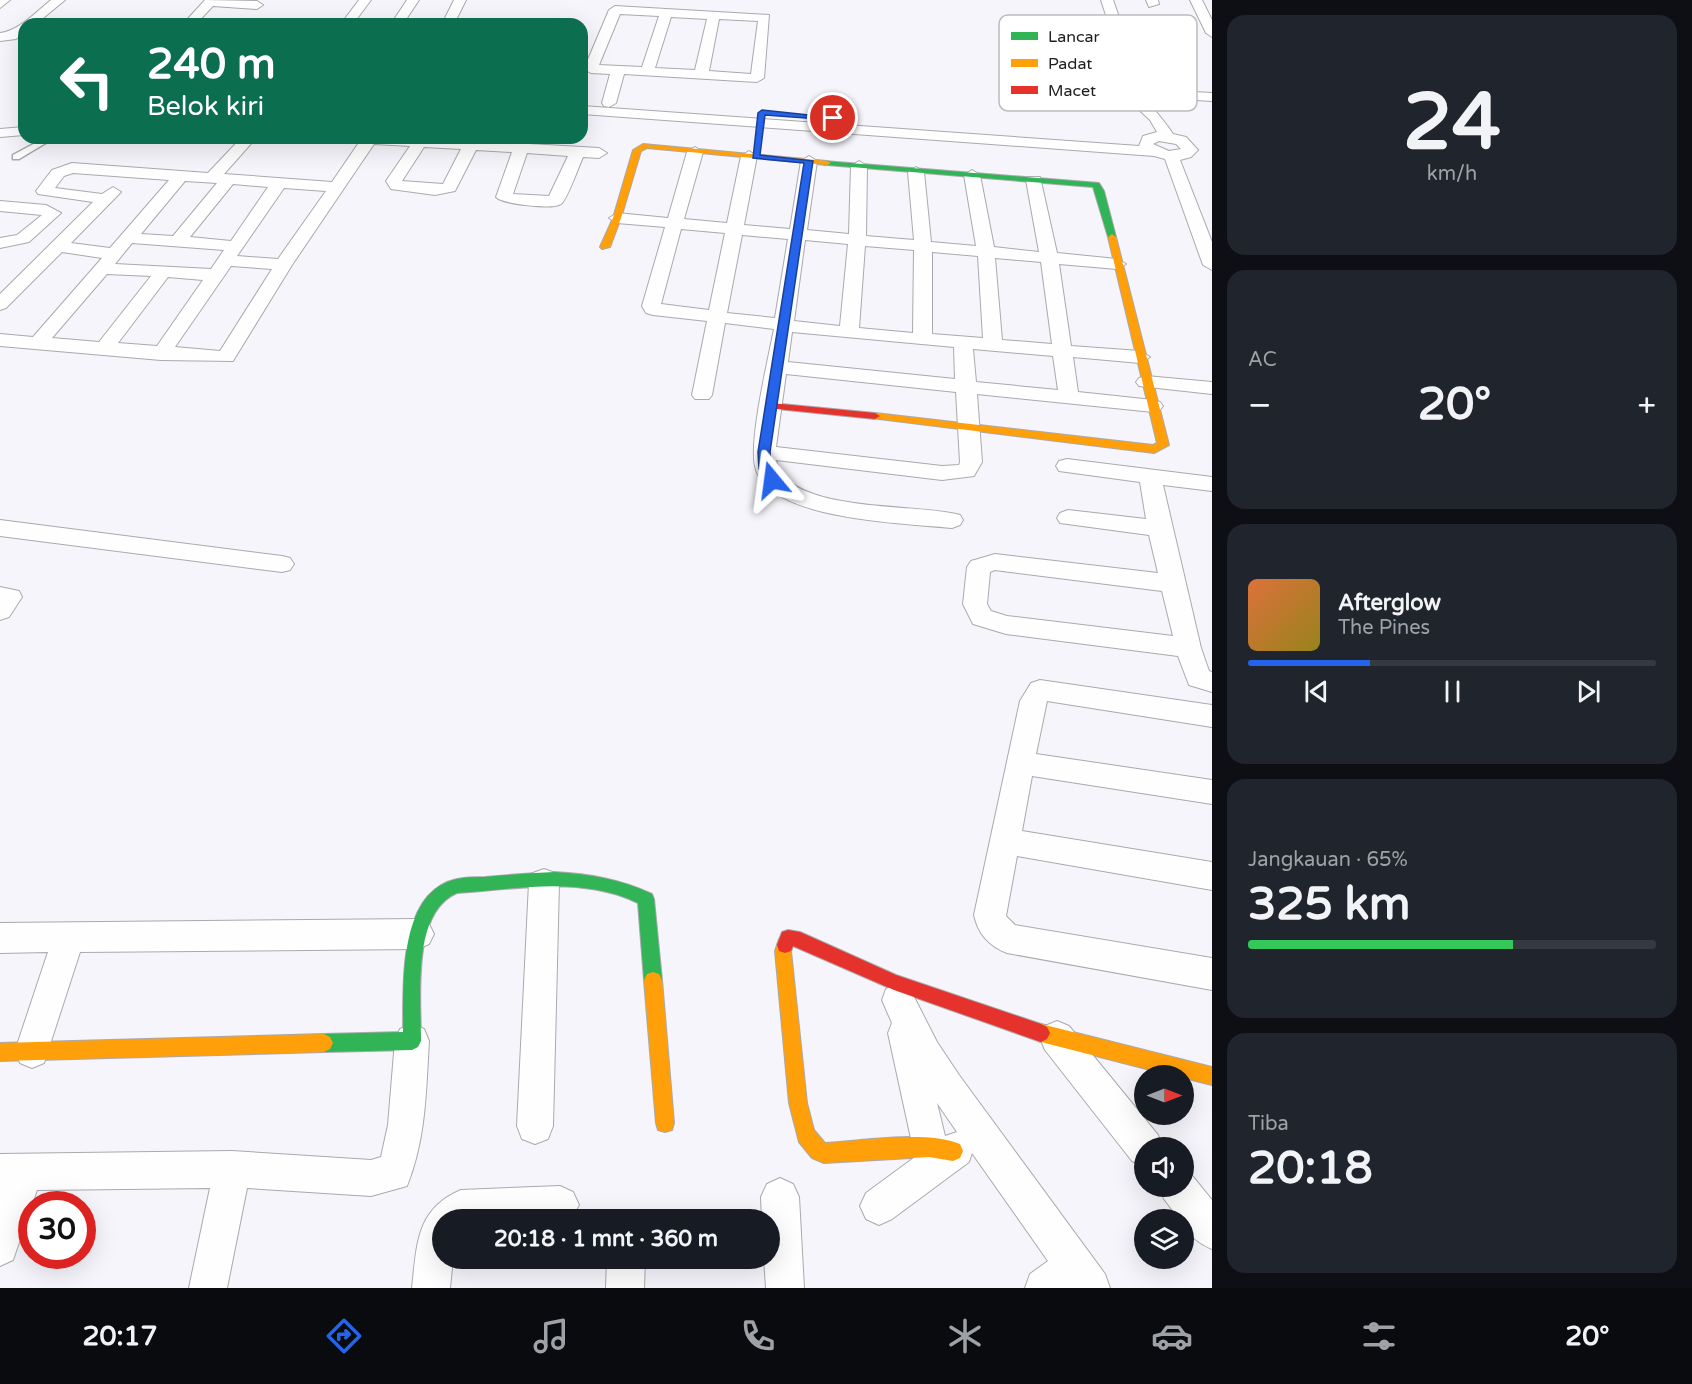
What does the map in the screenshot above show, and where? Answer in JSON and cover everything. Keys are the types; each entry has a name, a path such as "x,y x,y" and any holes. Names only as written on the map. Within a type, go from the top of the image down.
{"street":[{"path":"0,4 4,0"},
{"path":"36,18 59,0"},
{"path":"46,18 66,0"},
{"path":"352,18 365,0"},
{"path":"401,18 413,0"},
{"path":"451,18 460,0"},
{"path":"1107,0 1112,15"},
{"path":"1196,0 1212,33"},
{"path":"195,18 211,1 260,2"},
{"path":"248,18 260,2"},
{"path":"615,10 714,15 765,18 757,78 591,69 615,10"},
{"path":"647,71 666,13"},
{"path":"701,75 714,15"},
{"path":"2,40 18,31"},
{"path":"615,104 625,70"},
{"path":"1197,96 1212,97"},
{"path":"588,102 1158,150 1195,149 1167,137 1151,137 1158,150 1212,265"},
{"path":"588,110 756,117"},
{"path":"1148,111 1156,118 1167,137"},
{"path":"702,395 756,117"},
{"path":"0,133 18,133"},
{"path":"177,242 245,144"},
{"path":"0,340 161,354 226,357 335,187 365,144"},
{"path":"419,144 394,181 397,186 435,190 449,188 470,146"},
{"path":"445,144 599,153"},
{"path":"605,247 617,218 639,147 916,172 1096,185 1100,190 1163,445 1154,449 968,425 771,406"},
{"path":"521,149 505,192 504,197 508,199 555,201 577,152"},
{"path":"695,152 651,306 658,311 849,333 1140,357"},
{"path":"808,161 764,452 765,469 772,480 800,498 826,506 952,520"},
{"path":"849,333 857,240 859,166"},
{"path":"106,200 44,191 58,173 66,170 132,172 335,187"},
{"path":"0,304 60,247 132,172"},
{"path":"916,172 922,246 922,339"},
{"path":"39,342 181,176"},
{"path":"972,176 986,252 993,346"},
{"path":"1034,180 1049,258 1069,397"},
{"path":"161,354 279,183"},
{"path":"0,206 46,210 53,213 25,239 11,244 0,243"},
{"path":"617,218 1117,264"},
{"path":"128,238 177,242 225,260"},
{"path":"60,247 114,254"},
{"path":"102,268 164,271 225,260 284,265"},
{"path":"104,348 164,271"},
{"path":"764,452 961,473 969,468 971,462 963,343"},
{"path":"777,367 1069,397 1212,388"},
{"path":"1149,393 1212,398"},
{"path":"1067,466 1212,484"},
{"path":"1150,477 1159,528 1197,678 1212,682"},
{"path":"1068,518 1159,528"},
{"path":"0,528 282,564"},
{"path":"1173,584 995,562 979,567 975,604 982,616 1006,625 1188,648"},
{"path":"0,596 10,597 0,611"},
{"path":"1212,716 1040,690 1034,700 990,915 992,924 1007,938 1212,974"},
{"path":"1021,763 1212,792"},
{"path":"1005,841 1212,876"},
{"path":"0,1247 13,1171 232,1169 371,1178 394,1173 402,1156 405,1134 418,934 429,907 439,894 457,886 582,881 620,884 638,891 646,898 665,1123"},
{"path":"535,1126 543,883"},
{"path":"0,938 418,934"},
{"path":"32,1051 69,938"},
{"path":"955,1144 819,1151 806,1136 798,1103 783,951 788,938 794,938 896,991 1057,1038 1212,1076"},
{"path":"896,991 925,1054 955,1144"},
{"path":"896,991 955,1144 1082,1276 1044,1288"},
{"path":"1057,1038 1136,1137"},
{"path":"0,1052 412,1041"},
{"path":"879,1206 955,1144"},
{"path":"208,1288 232,1169"},
{"path":"780,1197 784,1288"},
{"path":"1186,1197 1212,1230"},
{"path":"461,1209 560,1205"},
{"path":"430,1288 432,1269"},
{"path":"626,1269 626,1288"}],"lane":[{"path":"16,157 40,144"}],"traffic: fast":[{"path":"827,163 1096,185 1100,191 1112,237"},
{"path":"324,1043 412,1041 412,984 416,942 421,922 429,906 440,894 457,886 579,880 626,889 646,899 653,980"}],"traffic: slow":[{"path":"605,247 617,218 637,150 646,146 827,163"},
{"path":"875,416 1154,449 1163,445 1112,237"},
{"path":"785,945 783,951 798,1103 806,1135 819,1151 824,1153 929,1147 953,1151"},
{"path":"653,980 665,1123"},
{"path":"1041,1033 1212,1076"},
{"path":"0,1052 324,1043"}],"traffic: jam":[{"path":"771,406 875,416"},
{"path":"785,945 788,938 794,938 894,982 1041,1033"}],"route":[{"path":"772,480 765,469 764,452 808,161 756,157 762,113 833,118"}]}
